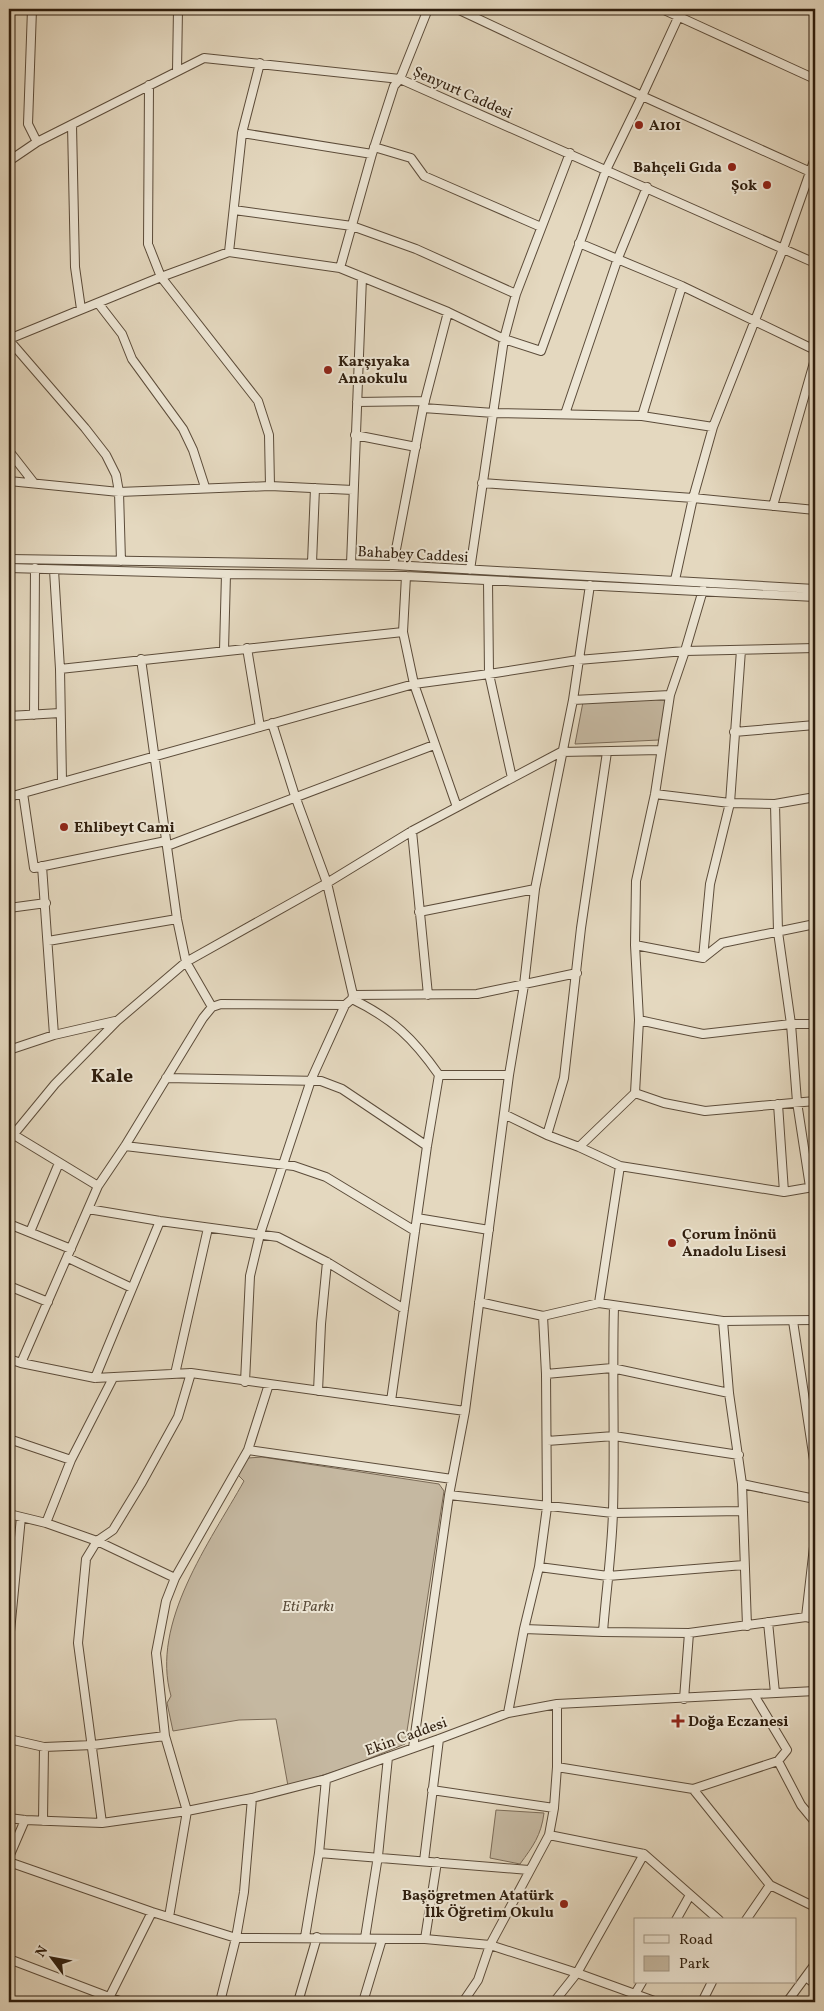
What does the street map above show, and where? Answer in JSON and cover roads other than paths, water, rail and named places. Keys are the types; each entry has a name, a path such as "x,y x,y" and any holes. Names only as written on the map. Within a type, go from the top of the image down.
{"street":[{"path":"32,9 28,124 37,142"},
{"path":"177,70 178,9"},
{"path":"340,268 373,150 394,86 400,79 428,9"},
{"path":"457,9 642,96 812,172"},
{"path":"662,9 680,13 815,79"},
{"path":"121,562 119,492 116,475 106,455 9,340 161,277 229,252 340,268 448,312 504,339 541,351 606,170 680,13"},
{"name":"Şenyurt Caddesi","path":"9,160 37,142 204,58 400,79 815,263"},
{"path":"229,252 242,133 260,63"},
{"path":"150,85 148,244 161,277 258,401 269,435 270,486"},
{"path":"72,125 75,267 81,309"},
{"path":"242,133 373,150 411,158 424,176 541,227"},
{"path":"470,570 504,339 516,294 570,153"},
{"path":"675,580 693,498 713,427 784,249 812,172 815,158"},
{"path":"566,414 618,258 647,187"},
{"path":"234,210 352,226 416,249 516,294"},
{"path":"579,243 682,286 815,350"},
{"path":"351,564 362,277"},
{"path":"642,416 682,286"},
{"path":"98,303 122,334 132,359 183,429 193,450 205,487"},
{"path":"392,565 424,405 448,312"},
{"path":"773,506 815,359"},
{"path":"357,402 424,405 494,413 642,416 713,427"},
{"path":"355,436 416,447"},
{"path":"9,451 34,483"},
{"path":"9,481 119,492 205,487 270,486 353,490"},
{"path":"482,483 693,498 815,510"},
{"path":"312,563 314,488"},
{"name":"Bahabey Caddesi","path":"9,559 392,565 815,588"},
{"name":"Bahabey Caddesi","path":"9,568 226,574 406,576 815,597"},
{"path":"34,715 35,568"},
{"path":"54,570 60,669 62,781"},
{"path":"224,650 226,574"},
{"path":"406,576 403,632 414,684 457,807"},
{"path":"488,581 489,674 512,778"},
{"path":"413,1748 449,1495 465,1411 509,1075 524,985 535,889 561,752 573,700 590,585"},
{"path":"579,1147 635,1092 639,1020 635,945 636,881 655,794 670,695 685,651 702,590"},
{"path":"60,669 403,632"},
{"path":"247,648 260,727"},
{"path":"9,797 414,684 578,660 685,651 815,648"},
{"path":"704,958 710,884 730,803 741,650"},
{"path":"141,659 177,919 186,962 212,1007"},
{"path":"573,700 670,695"},
{"path":"9,716 60,713"},
{"path":"272,723 295,796 327,883 352,997 390,1021 410,1038 439,1075 427,1146 391,1401"},
{"path":"734,732 815,725"},
{"path":"23,793 34,868 166,843 434,745"},
{"path":"98,1186 60,1163 11,1138 54,1084 117,1021 186,962 327,883 412,831 561,752 661,750"},
{"path":"547,1135 564,1078 581,928 607,752"},
{"path":"655,794 730,803 775,804 815,796"},
{"path":"504,1114 547,1135 620,1166 784,1192 813,1187 797,1102 791,1024 778,932 775,804"},
{"path":"412,831 428,995"},
{"path":"42,866 54,1035"},
{"path":"420,912 535,889"},
{"path":"9,908 46,903"},
{"path":"48,941 177,919"},
{"path":"704,958 722,943 815,924"},
{"path":"635,945 704,958"},
{"path":"245,1382 250,1276 260,1234 311,1080 345,1005 352,997 477,994 577,973"},
{"path":"21,1363 98,1186 125,1146 203,1018 212,1007 221,1004 345,1005"},
{"path":"639,1020 703,1034 791,1024 815,1024"},
{"path":"9,1050 54,1035 117,1021"},
{"path":"439,1075 509,1075"},
{"path":"166,1078 311,1080 342,1089 427,1146"},
{"path":"635,1092 664,1103 705,1111 815,1101"},
{"path":"778,1104 784,1192"},
{"path":"125,1146 283,1163 326,1177 415,1231"},
{"path":"30,1232 60,1163"},
{"path":"599,1303 620,1166"},
{"path":"88,1209 278,1237 327,1262 404,1309"},
{"path":"417,1218 489,1230"},
{"path":"95,1378 160,1221"},
{"path":"9,1224 72,1249"},
{"path":"175,1374 208,1228"},
{"path":"68,1258 132,1288"},
{"path":"318,1390 320,1324 327,1262"},
{"path":"9,1286 48,1302"},
{"path":"479,1302 543,1316 599,1303 723,1322 815,1320"},
{"path":"603,1632 613,1513 614,1436 612,1368 614,1306"},
{"path":"508,1713 524,1629 539,1567 548,1507 543,1316"},
{"path":"793,1321 806,1394 815,1467"},
{"path":"723,1322 729,1393 742,1484 747,1626"},
{"path":"9,1359 95,1378 191,1373 465,1411"},
{"path":"546,1374 612,1368 729,1393"},
{"path":"102,1823 78,1643 86,1558 98,1542 113,1530 141,1484 178,1417 191,1373"},
{"path":"46,1523 72,1460 113,1378"},
{"path":"169,1916 187,1811 165,1736 156,1653 164,1608 175,1578 248,1450 268,1384"},
{"path":"806,1394 815,1394"},
{"path":"547,1441 614,1436 738,1454"},
{"path":"9,1439 72,1460"},
{"path":"248,1450 452,1479"},
{"path":"742,1484 815,1499"},
{"path":"449,1495 613,1513 743,1511"},
{"path":"9,1514 46,1523 98,1542 175,1578"},
{"path":"9,1642 11,1599 21,1517"},
{"path":"806,1617 815,1538"},
{"path":"539,1567 608,1576 744,1565"},
{"path":"524,1629 689,1633 806,1617 815,1619"},
{"path":"768,1622 775,1693"},
{"path":"684,1699 689,1633"},
{"name":"Ekin Caddesi","path":"9,1818 102,1823 187,1811 252,1798 326,1779 508,1713 557,1704 815,1691"},
{"path":"557,1767 693,1789 778,1761 787,1750 754,1695"},
{"path":"462,2002 478,1980 490,1945 549,1835 554,1808 557,1767 557,1704"},
{"path":"9,1739 44,1746 92,1745 165,1736"},
{"path":"424,1861 439,1739"},
{"path":"43,1821 44,1746"},
{"path":"365,1938 378,1856 388,1757"},
{"path":"778,1761 801,1805 815,1822"},
{"path":"305,1937 319,1853 326,1779"},
{"path":"693,1789 770,1885 815,1907"},
{"path":"432,1790 554,1808"},
{"path":"220,2002 236,1938 244,1892 252,1798"},
{"path":"9,1857 25,1820"},
{"path":"549,1835 644,1854 718,1918"},
{"path":"319,1853 378,1856 529,1870"},
{"path":"554,2002 577,1973 644,1854"},
{"path":"9,1862 152,1912 236,1938 425,1938 490,1945 577,1973 657,2002"},
{"path":"425,1938 437,1862"},
{"path":"747,1918 770,1885"},
{"path":"677,1918 690,1895"},
{"path":"109,2000 152,1912"},
{"path":"298,2002 317,1937"},
{"path":"363,2002 382,1939"},
{"path":"9,1959 109,2000 122,2002"},
{"path":"788,2002 815,1964"},
{"path":"806,1977 815,1984"},
{"path":"635,1994 641,1984"},
{"path":"702,2002 711,1984"}],"place":[{"name":"A101","path":"639,125"},
{"name":"Bahçeli Gıda","path":"732,167"},
{"name":"Şok","path":"767,185"},
{"name":"Karşıyaka Anaokulu","path":"328,370"},
{"name":"Ehlibeyt Cami","path":"64,827"},
{"name":"Çorum İnönü Anadolu Lisesi","path":"672,1243"},
{"name":"Doğa Eczanesi","path":"678,1721"},
{"name":"Başögretmen Atatürk İlk Öğretim Okulu","path":"564,1904"}],"district":[{"name":"Kale","path":"112,1075"}],"park label":[{"name":"Eti Parkı","path":"308,1606"}]}
